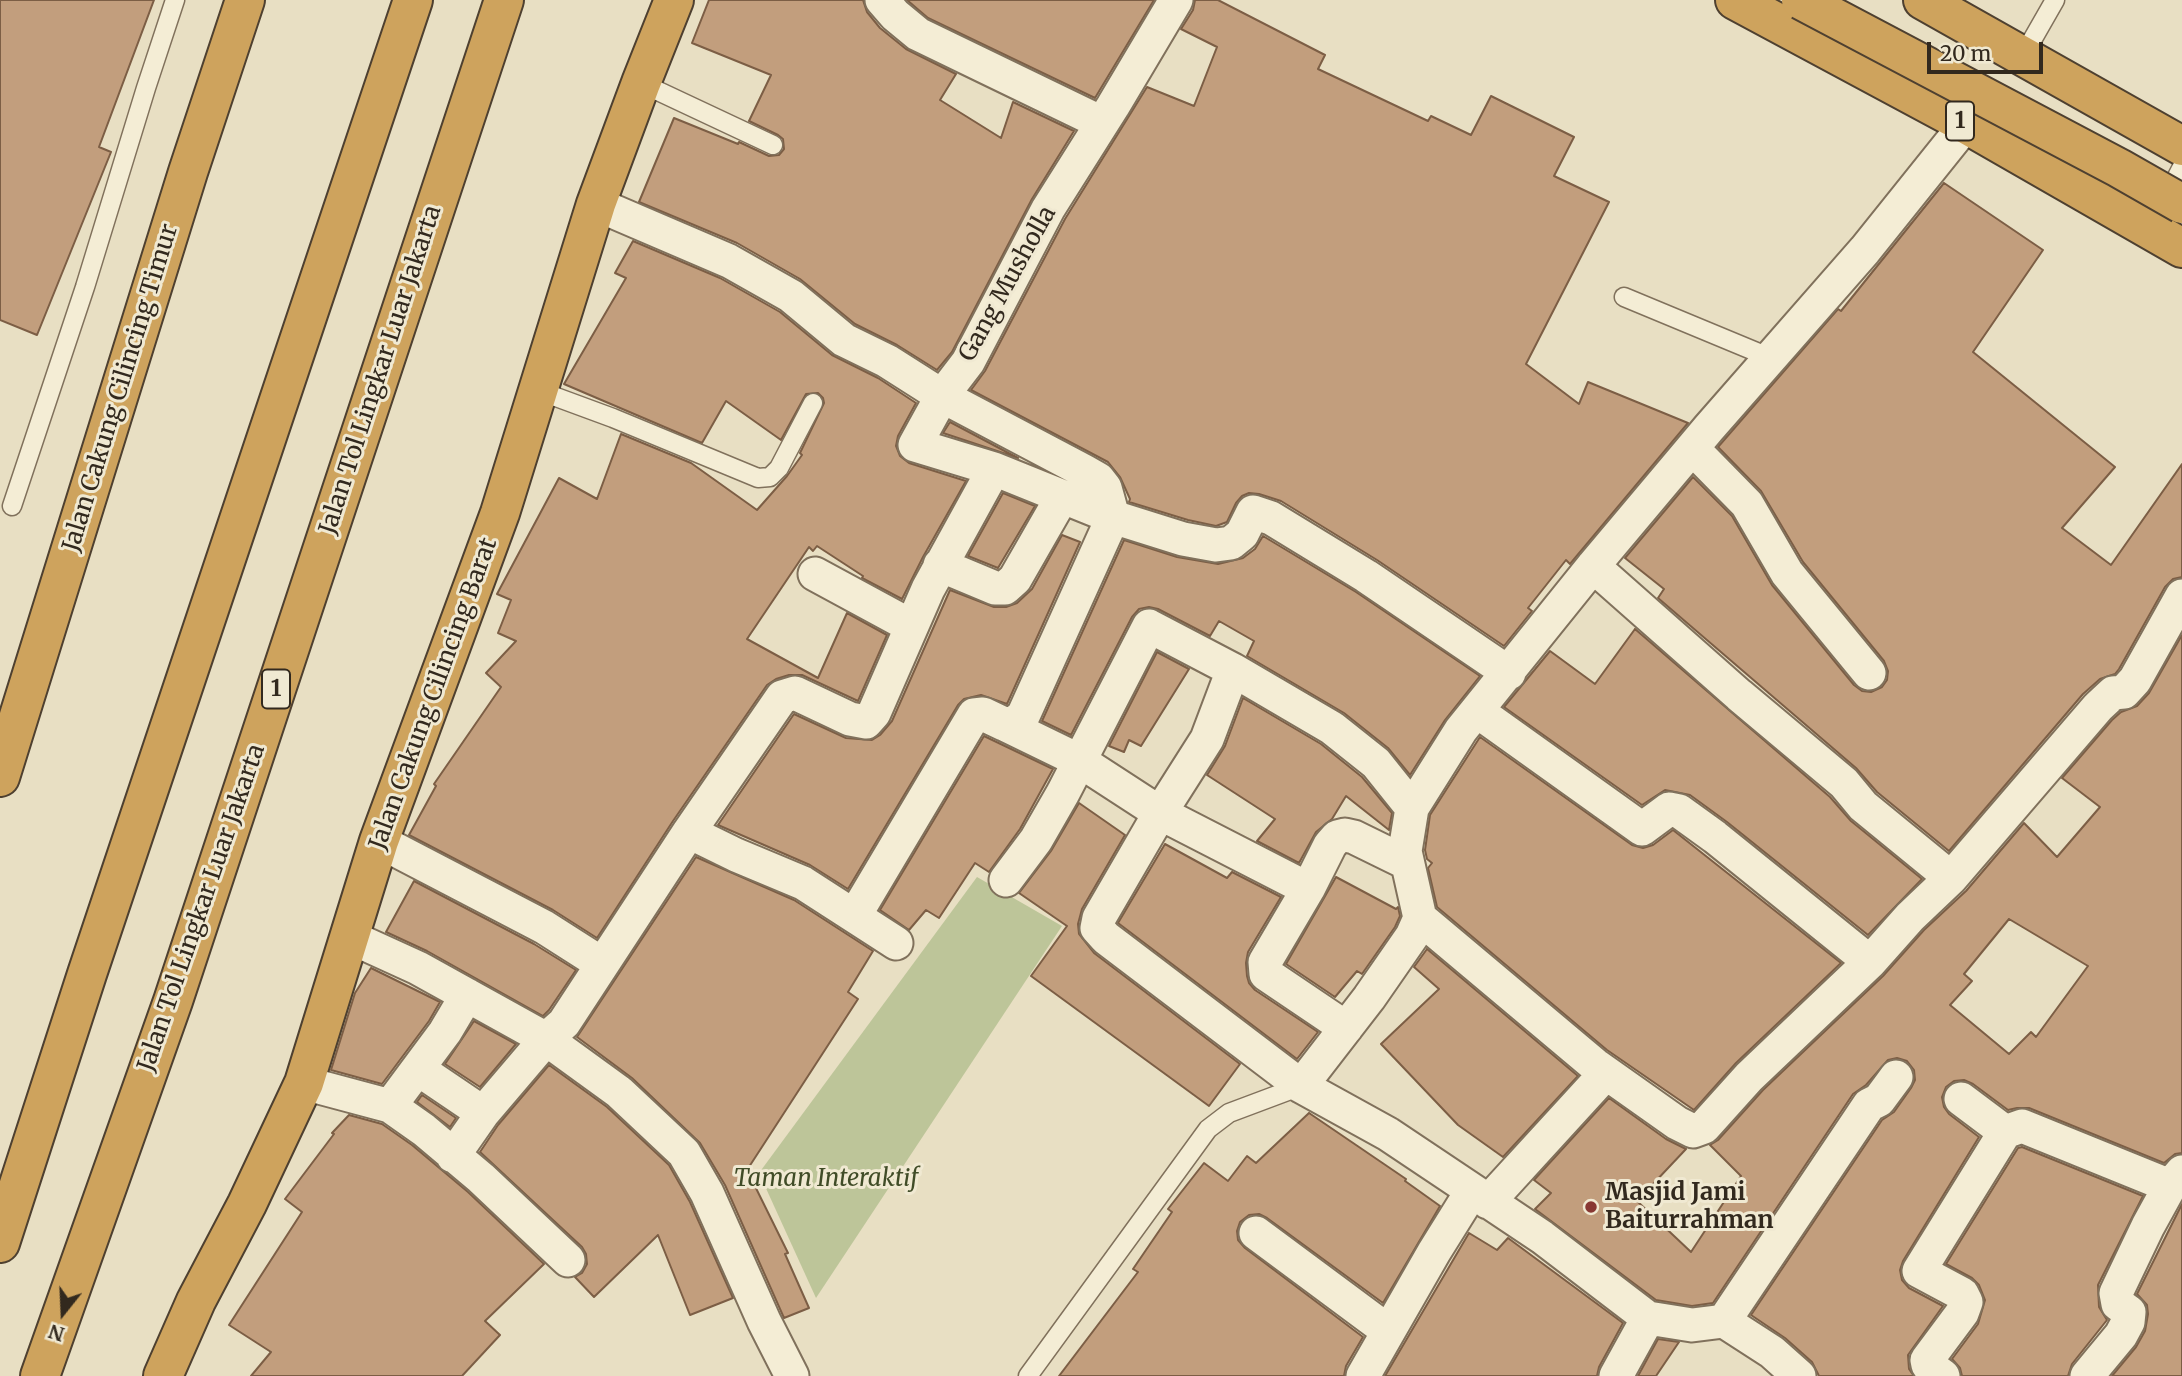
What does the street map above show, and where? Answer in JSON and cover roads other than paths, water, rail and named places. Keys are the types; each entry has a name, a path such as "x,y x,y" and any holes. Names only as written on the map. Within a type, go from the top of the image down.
{"highway":[{"name":"Jalan Cakung Cilincing Timur","path":"0,777 8,720 245,0"},
{"path":"0,1243 100,934 413,0"},
{"name":"Jalan Tol Lingkar Luar Jakarta","path":"40,1376 173,1001 503,0"},
{"name":"Jalan Cakung Cilincing Barat","path":"163,1376 196,1301 247,1204 304,1083 379,841 500,513 596,204 674,0"},
{"name":"1","path":"1735,0 1966,124 2166,222"},
{"path":"1801,0 2119,168 2166,222"},
{"path":"1944,5 2024,56 2182,146"}],"street":[{"path":"882,0 918,34 1102,124"},
{"name":"Gang Musholla","path":"994,469 915,445 942,396 968,362 1048,209 1176,0"},
{"path":"1966,124 1865,250 1593,566 1461,730 1412,808 1405,850 1420,918 1606,1073 1677,1123 1693,1131 1704,1127 1749,1077 1870,962 1910,917 1951,878 2098,707 2113,694 2124,692 2135,680 2181,599"},
{"path":"596,204 729,261 791,296 844,340 887,361 942,396 1098,479 1105,488 1113,517 1023,716 1014,723 1004,724"},
{"path":"1693,449 1747,504 1787,573 1870,673"},
{"path":"453,1156 483,1113 546,1039 565,1023 689,832 782,697 795,694 850,719 866,722 874,713 940,565 994,469 1113,517 1183,539 1216,545 1231,543 1242,534 1253,512 1271,518 1366,576 1509,673"},
{"path":"940,565 995,588 1005,588 1015,579 1062,497"},
{"path":"1593,566 1738,695 1844,783 1872,813 1951,878"},
{"path":"815,574 911,626"},
{"path":"1006,880 1036,840 1080,761 1149,625 1332,727 1376,763 1412,808"},
{"path":"1233,670 1207,739 1160,813 1099,918 1097,928 1106,939 1301,1086 1388,1134 1542,1237 1648,1318 1692,1325 1724,1321 1772,1352 1799,1376"},
{"path":"1477,711 1642,829 1669,809 1679,811 1715,836 1870,962"},
{"path":"855,915 974,715 983,714 1080,761 1160,813 1308,889"},
{"path":"689,832 803,883 896,943"},
{"path":"1346,1028 1266,974 1265,962 1337,837 1354,837 1406,863"},
{"path":"379,841 544,927 603,964"},
{"path":"1301,1086 1412,936 1420,918"},
{"path":"350,937 392,955 546,1039 619,1091 684,1153 707,1193 764,1321 792,1376"},
{"path":"390,1106 456,1015 467,995"},
{"path":"418,1069 483,1113"},
{"path":"1363,1376 1388,1331 1480,1197 1606,1073"},
{"path":"1724,1321 1869,1105 1879,1100 1895,1077"},
{"path":"304,1083 390,1106 424,1130 512,1205 568,1260"},
{"path":"1961,1099 2005,1132"},
{"path":"1943,1376 1928,1365 1927,1360 1962,1313 1966,1302 1962,1294 1919,1271 2005,1132 2022,1126 2176,1179 2148,1226 2116,1293 2118,1304 2129,1312 2128,1322 2087,1376"},
{"path":"1256,1233 1388,1331"},
{"path":"1616,1376 1648,1318"}],"lane":[{"path":"12,506 85,287 175,0"},
{"path":"2024,56 2055,0"},
{"path":"641,83 773,145"},
{"path":"2166,222 2182,167"},
{"path":"1624,297 1771,358"},
{"path":"537,390 758,478 770,477 779,468 813,403"},
{"path":"1028,1376 1208,1129 1229,1113 1301,1086"}],"place":[{"name":"Masjid Jami Baiturrahman","path":"1591,1207"}],"park label":[{"name":"Taman Interaktif","path":"826,1179"}]}
